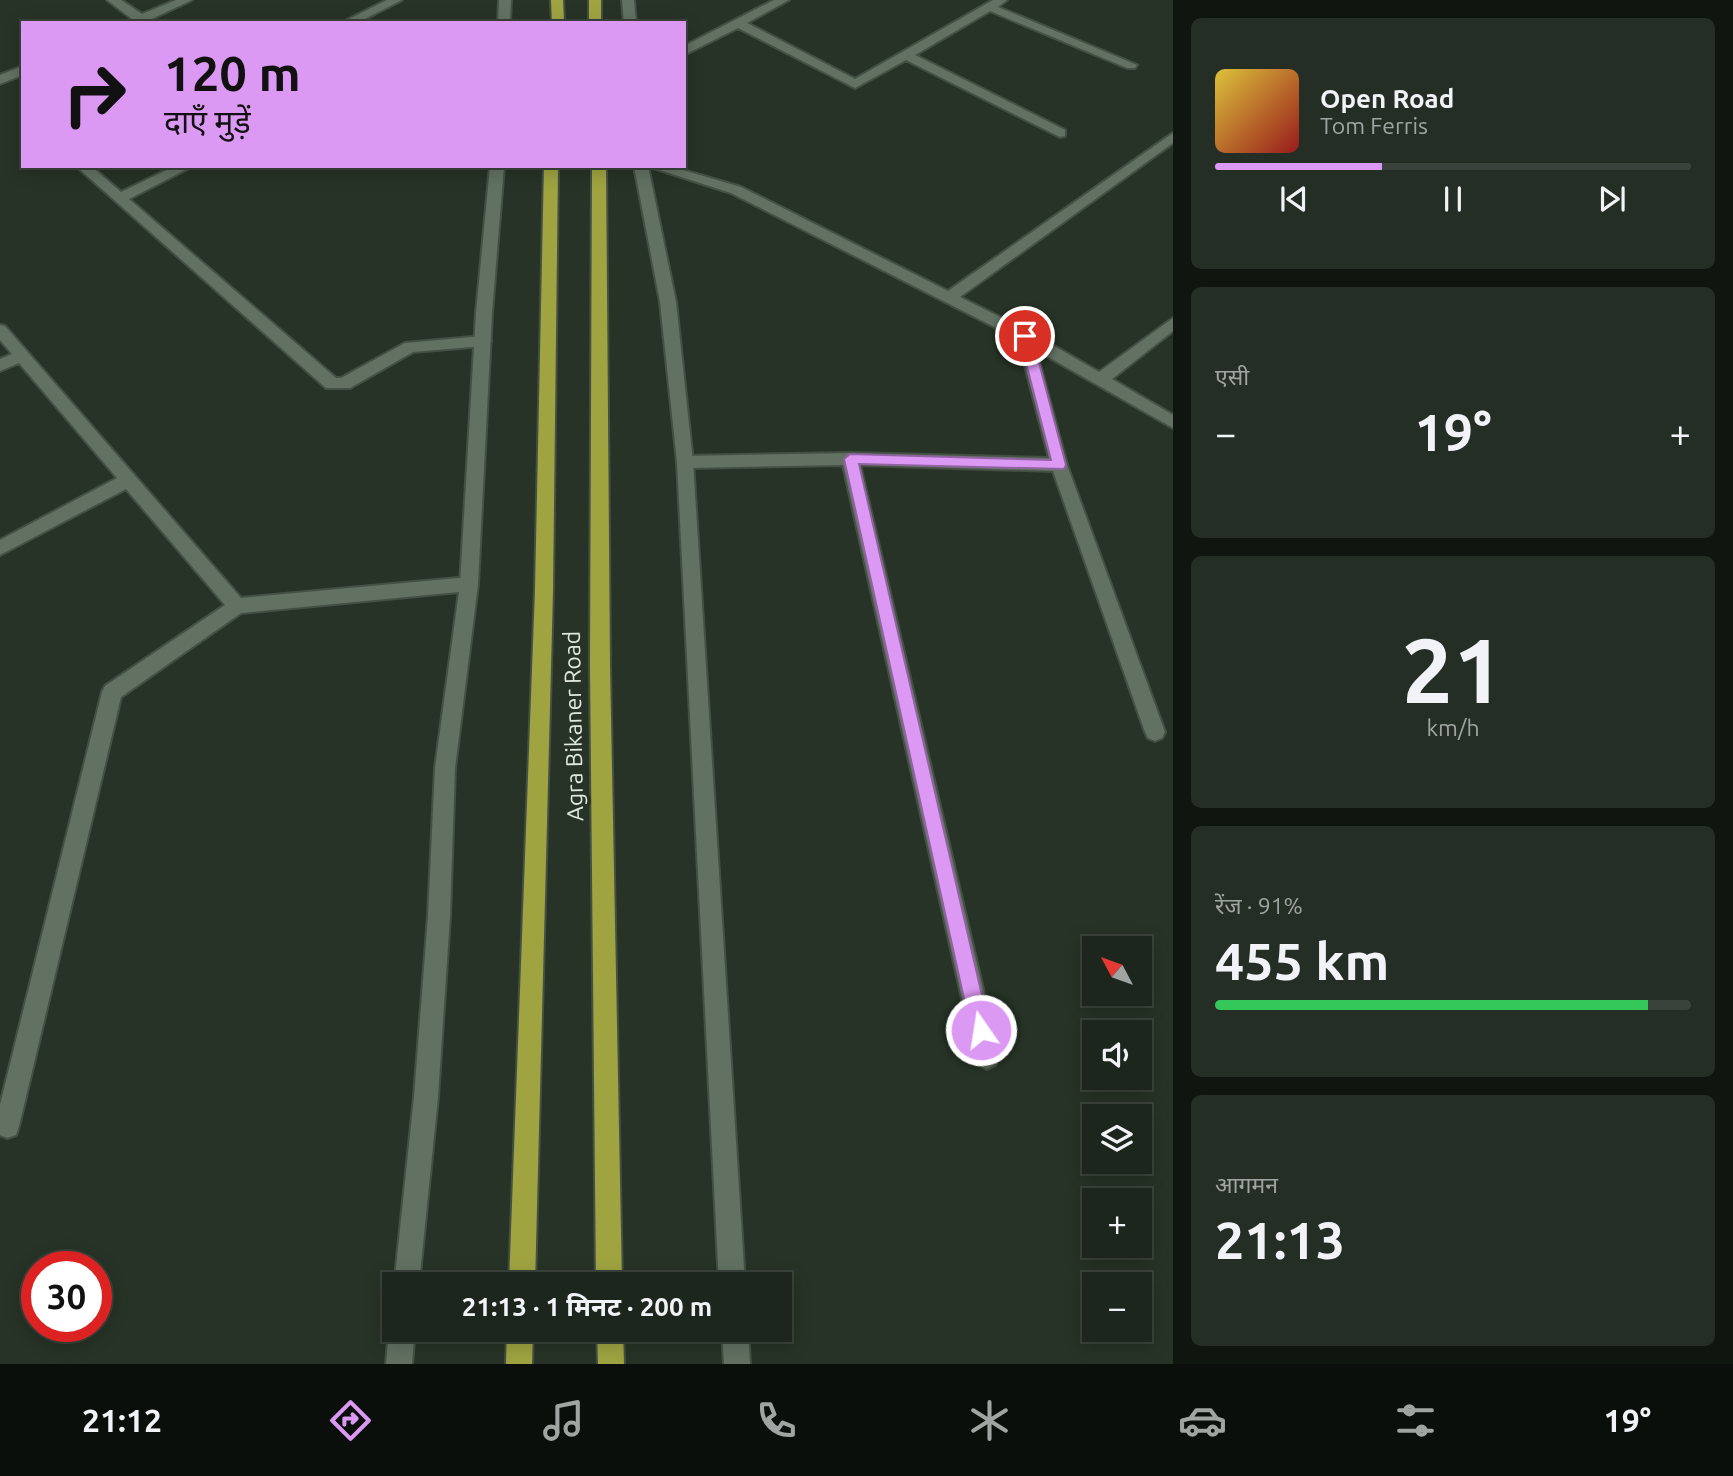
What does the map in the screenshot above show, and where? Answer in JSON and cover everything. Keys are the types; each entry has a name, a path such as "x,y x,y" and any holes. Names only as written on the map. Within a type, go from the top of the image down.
{"highway":[{"path":"557,0 558,21"},
{"path":"595,0 595,21"},
{"path":"522,1272 544,590 551,168"},
{"name":"Agra Bikaner Road","path":"600,168 600,666 609,1272"},
{"path":"519,1364 520,1342"},
{"path":"610,1342 611,1364"}],"street":[{"path":"113,0 137,21 186,0"},
{"path":"352,21 396,0"},
{"path":"504,21 505,0"},
{"path":"628,0 630,21"},
{"path":"686,50 783,0"},
{"path":"739,24 855,85 1001,0"},
{"path":"989,7 1131,65"},
{"path":"906,55 1060,133"},
{"path":"0,64 12,75"},
{"path":"949,298 1173,137"},
{"path":"85,168 332,384 344,384 410,347 483,341"},
{"path":"119,198 182,168"},
{"path":"407,1272 431,1027 445,768 469,584 483,341 497,168"},
{"path":"641,168 668,302 685,462 731,1272"},
{"path":"661,168 736,190 1025,336 1173,422"},
{"path":"1100,380 1173,323"},
{"path":"0,330 237,606"},
{"path":"1025,336 1059,465 1155,732"},
{"path":"0,366 20,356"},
{"path":"685,462 850,459 1059,465"},
{"path":"850,459 987,1057"},
{"path":"0,548 128,480"},
{"path":"7,1126 112,692 237,606 469,584"},
{"path":"399,1364 401,1342"},
{"path":"736,1342 737,1364"}],"route":[{"path":"981,1030 850,459 1059,465 1025,336"}]}
